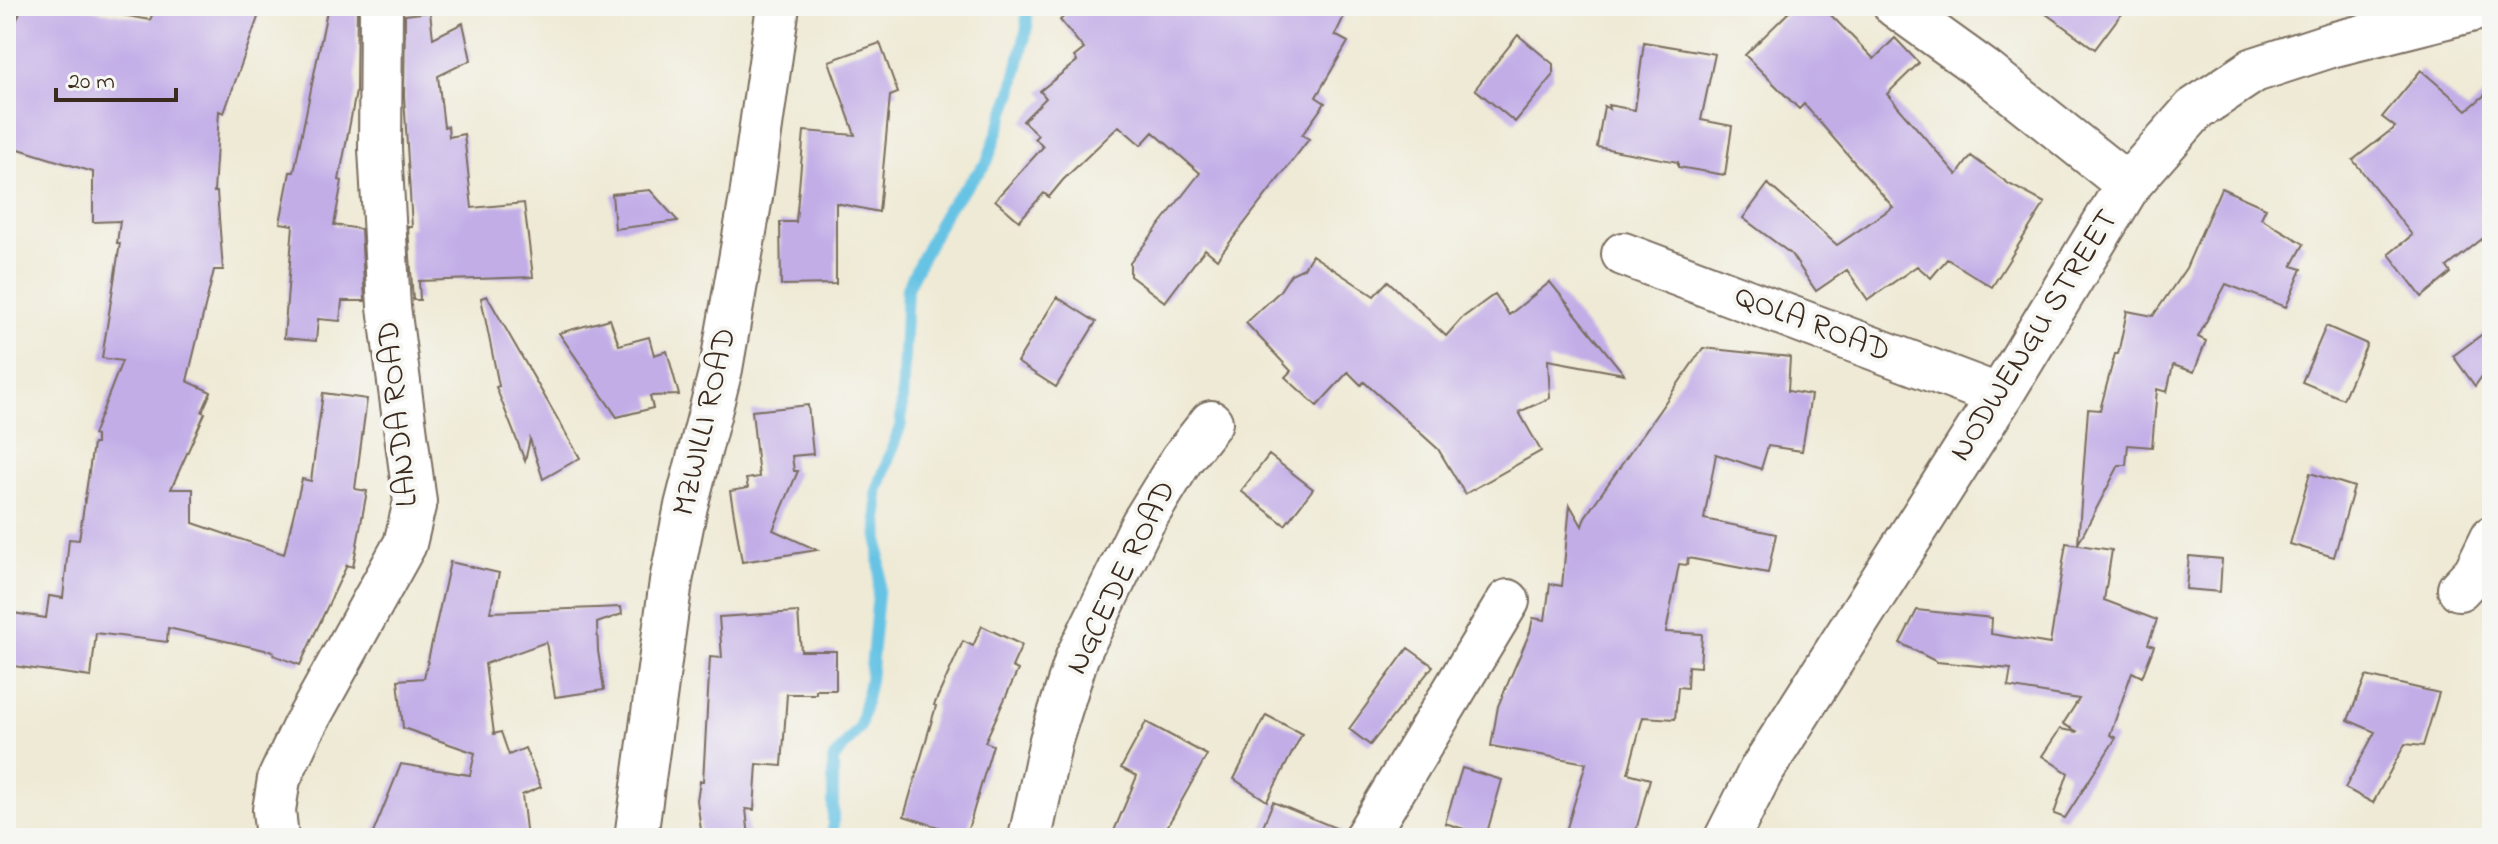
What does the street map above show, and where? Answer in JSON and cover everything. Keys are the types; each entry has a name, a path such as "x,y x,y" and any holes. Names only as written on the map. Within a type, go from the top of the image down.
{"street":[{"name":"LANDA ROAD","path":"277,838 274,810 279,779 302,730 405,544 415,502 389,307 380,149 381,6"},
{"name":"MZWILLI ROAD","path":"636,838 671,581 686,506 721,369 751,197 778,6"},
{"path":"1895,6 1984,70 2128,185"},
{"name":"NODWENGU STREET","path":"1727,838 1761,771 2000,396 2128,185 2194,110 2254,70 2331,45 2486,6"},
{"name":"QOLA ROAD","path":"1623,254 2000,396"},
{"name":"NGCEDE ROAD","path":"1030,838 1051,740 1077,657 1142,524 1182,459 1211,422"},
{"path":"2459,589 2475,572 2492,537"},
{"path":"1365,838 1508,601"}],"building":[{"path":"22,6 72,6 150,20 156,6 262,6 224,113 219,111 214,192 217,192 223,270 214,270 187,381 211,392 202,412 205,413 171,489 193,489 193,523 284,554 302,479 311,481 323,393 367,399 355,489 367,491 353,567 347,565 300,665 273,655 274,652 168,628 167,642 96,633 91,677 6,665 6,612 46,618 49,596 63,598 69,539 79,540 93,444 96,444 96,436 93,435 122,361 102,358 120,243 117,243 120,221 93,222 93,172 6,145 6,49"},
{"path":"328,6 357,6 356,92 339,180 342,181 334,225 361,229 365,301 342,301 340,321 318,319 316,341 284,338 293,225 280,223 290,172 294,172"},
{"path":"1076,6 1349,6 1335,35 1348,42 1316,97 1325,103 1302,135 1309,139 1217,259 1205,249 1165,302 1130,276 1130,263 1200,173 1153,132 1141,145 1119,126 1049,197 1044,193 1019,221 995,200 1043,147 1035,138 1038,135 1023,121 1046,98 1040,91 1077,61 1074,57 1084,49 1060,20"},
{"path":"1795,6 1822,6 1874,59 1895,38 1919,63 1887,94 1957,175 1971,156 2009,184 2045,203 1992,287 1947,259 1931,278 1917,266 1868,300 1847,270 1816,291 1791,254 1743,218 1768,184 1837,245 1893,207 1804,104 1799,109 1745,55"},
{"path":"2035,6 2127,6 2095,49"},
{"path":"430,12 433,38 463,23 471,60 438,76 444,127 448,126 449,137 464,134 472,208 524,203 533,277 419,281 420,300 413,300 404,96 405,15"},
{"path":"1518,35 1553,64 1553,76 1515,122 1475,89"},
{"path":"1644,42 1715,54 1701,120 1732,126 1725,175 1678,167 1678,162 1597,147 1604,106 1635,110"},
{"path":"880,43 898,93 890,96 879,212 836,203 836,284 781,285 780,222 796,222 804,131 855,135 829,61"},
{"path":"2421,70 2467,110 2492,89 2492,231 2447,267 2451,273 2422,297 2389,254 2412,235 2353,160 2395,127 2382,117"},
{"path":"2221,188 2266,208 2261,218 2304,244 2292,266 2302,269 2286,307 2226,284 2198,337 2206,341 2194,372 2173,365 2167,392 2157,389 2152,447 2128,445 2126,465 2119,465 2078,544 2088,409 2100,410 2115,354 2118,354 2127,311 2153,316 2186,268"},
{"path":"650,190 678,221 615,229 612,194"},
{"path":"1312,255 1374,296 1388,281 1446,336 1462,318 1495,294 1509,315 1550,282 1624,374 1548,360 1550,398 1519,412 1541,451 1465,494 1438,449 1364,382 1361,385 1348,372 1317,406 1285,377 1291,371 1246,323 1279,292 1291,274 1304,268"},
{"path":"487,296 580,458 543,479 530,439 525,461 496,387 499,386 481,298"},
{"path":"1057,297 1096,322 1056,387 1017,362"},
{"path":"610,319 619,345 649,337 654,355 667,351 679,395 650,396 653,408 617,417 559,333"},
{"path":"2326,326 2367,344 2343,399 2302,382"},
{"path":"2492,327 2492,362 2475,386 2453,356"},
{"path":"1703,348 1790,357 1788,391 1811,395 1802,451 1768,446 1761,469 1716,454 1704,519 1776,534 1768,573 1688,558 1687,565 1679,564 1666,632 1702,634 1700,667 1688,666 1687,688 1678,687 1675,719 1643,717 1628,773 1650,779 1634,838 1564,838 1586,763 1491,746 1498,706 1533,618 1545,620 1550,584 1562,586 1570,505 1582,526 1585,517"},
{"path":"808,405 813,454 792,456 794,471 798,471 773,530 817,550 742,562 730,491 748,488 746,479 759,477 752,411"},
{"path":"1269,455 1313,489 1285,525 1241,491"},
{"path":"2310,473 2354,487 2334,557 2290,544"},
{"path":"2066,543 2112,550 2104,600 2157,620 2148,644 2154,646 2142,677 2132,672 2110,735 2116,738 2065,818 2054,814 2068,773 2042,756 2060,729 2078,732 2063,724 2079,699 2008,687 2011,669 1937,662 1900,643 1917,610 1992,618 1991,634 2050,644"},
{"path":"2189,556 2222,559 2220,592 2186,589"},
{"path":"450,562 499,573 490,612 621,607 622,614 597,623 604,690 555,697 546,642 485,664 494,734 501,732 509,755 525,748 541,787 522,795 527,838 371,838 401,764 470,775 475,753 403,728 398,680 424,678"},
{"path":"798,612 801,651 836,651 836,690 787,694 782,766 757,764 754,810 746,809 749,838 702,838 697,800 700,781 703,781 710,657 722,658 719,617"},
{"path":"982,626 1022,645 1012,667 1018,670 985,742 993,745 966,836 904,816 934,705 963,641 973,646"},
{"path":"1408,648 1433,666 1370,745 1349,729"},
{"path":"2366,676 2439,693 2423,746 2405,744 2373,803 2345,788 2375,732 2348,720"},
{"path":"1266,715 1302,734 1267,801 1234,779"},
{"path":"1146,722 1207,755 1161,838 1111,838 1137,776 1121,768"},
{"path":"1462,768 1502,780 1486,836 1445,823"},
{"path":"1273,802 1343,831 1341,838 1258,838"}],"waterway":[{"path":"833,838 833,760 860,727 870,680 880,572 877,491 901,424 907,288 946,210 987,162 1012,92 1027,28 1026,6"}]}
